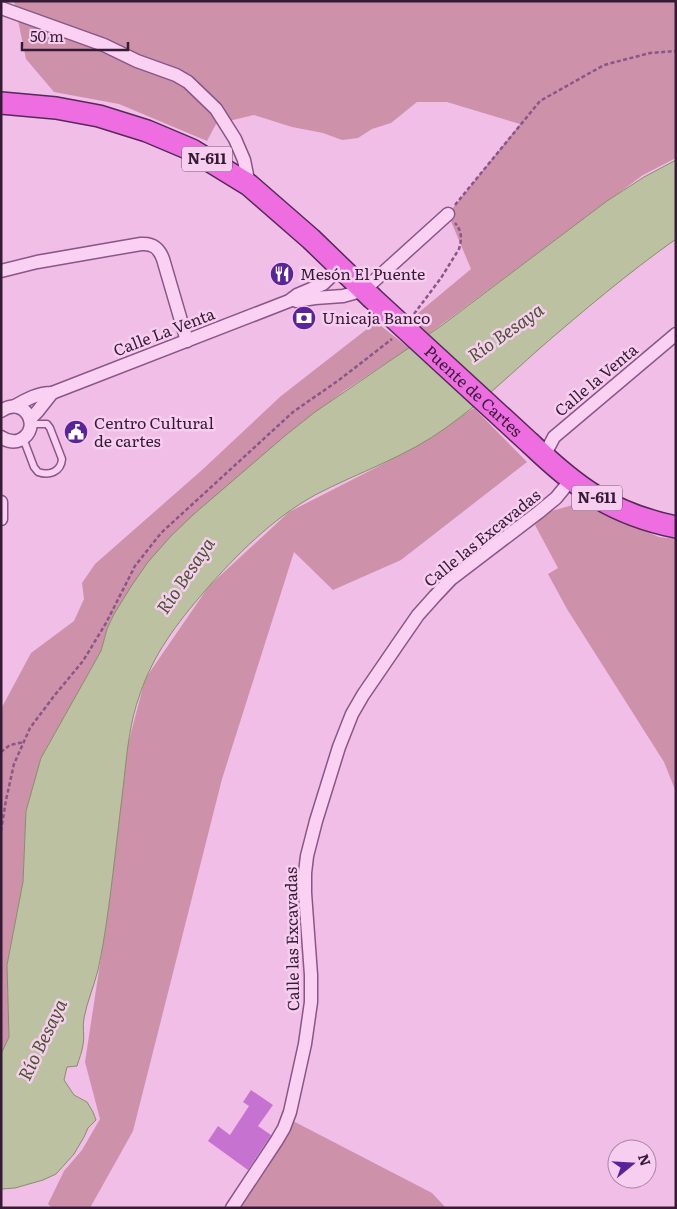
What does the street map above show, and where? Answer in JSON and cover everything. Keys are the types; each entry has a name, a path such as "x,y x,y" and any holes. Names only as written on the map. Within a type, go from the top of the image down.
{"highway":[{"name":"N-611","path":"1,103 46,106 99,116 147,131 192,150 249,185 304,232 365,291"},
{"name":"Puente de Cartes","path":"365,291 538,450"},
{"name":"N-611","path":"538,450 570,479 603,502 619,510 676,527"}],"street":[{"path":"1,8 104,45 137,61 176,75 188,82 216,109 236,139 244,160 249,185"},
{"name":"Calle La Venta","path":"289,301 343,296 365,291 448,214"},
{"path":"1,271 37,262 141,244 153,245 158,249 163,260 187,341"},
{"name":"Calle La Venta","path":"1,411 42,393 52,393 289,301 297,295 323,284 341,267"},
{"name":"Calle la Venta","path":"538,450 676,334"},
{"path":"3,441 15,441 28,434 30,422 52,393"},
{"path":"15,406 26,412 30,422"},
{"name":"Calle las Excavadas","path":"232,1208 284,1128 290,1112 304,1044 312,989 305,873 307,856 339,747 350,719 363,695 400,641 418,615 435,596 452,580 545,508 556,498 570,479"},
{"path":"1,502 1,520"}],"lane":[{"path":"23,438 35,469 38,472 43,474 49,473 59,468 62,459 50,428 47,424 30,422"}],"path":[{"path":"411,319 441,278 459,249 460,231 448,214 540,101 604,65 650,53 676,51"},
{"path":"1,831 14,764 30,728 83,661 106,623 135,566 162,534 293,412 340,380 395,336"},
{"path":"1,752 10,746 24,742"}],"shaded area":[{"path":"14,1 676,1 676,158 643,175 426,336 411,319 471,269 448,214 520,124 447,102 417,102 391,123 372,129 358,138 342,140 323,133 292,127 254,115 216,124 207,141 119,104 54,92 26,59"},
{"path":"376,322 409,348 344,391 286,435 171,536 143,570 110,621 101,651 41,758 26,811 23,882 7,965 9,1037 1,1054 1,709 31,653 74,621 84,599 82,583 95,564 202,470 281,396"},
{"path":"474,408 527,462 401,560 333,590 294,552 222,779 133,1131 90,1208 52,1208 48,1204 64,1171 82,1150 100,1119 85,1062 103,944 127,748 145,679 209,586 289,512 385,463"},
{"path":"580,503 659,537 676,539 676,792 664,762 567,609 548,574 558,568 535,525 548,512"},
{"path":"293,1121 432,1193 446,1208 239,1208"}],"water":[{"name":"Río Besaya","path":"676,160 676,239 606,293 447,427 399,456 315,495 269,526 216,578 184,616 167,640 145,680 131,725 105,934 84,1018 84,1042 81,1053 77,1066 67,1067 64,1080 74,1095 87,1102 96,1120 88,1128 74,1154 56,1174 15,1188 1,1189 1,1054 9,1037 7,965 23,882 26,811 41,758 101,651 107,629 114,614 132,585 148,562 194,514 315,412 441,326 607,201 644,177"}],"building":[{"path":"251,1090 273,1105 258,1126 271,1135 248,1170 208,1141 218,1126 230,1135 249,1106 243,1102"}],"place":[{"name":"Mesón El Puente","path":"282,274"},
{"name":"Unicaja Banco","path":"304,318"},
{"name":"Centro Cultural de cartes","path":"76,432"}]}
